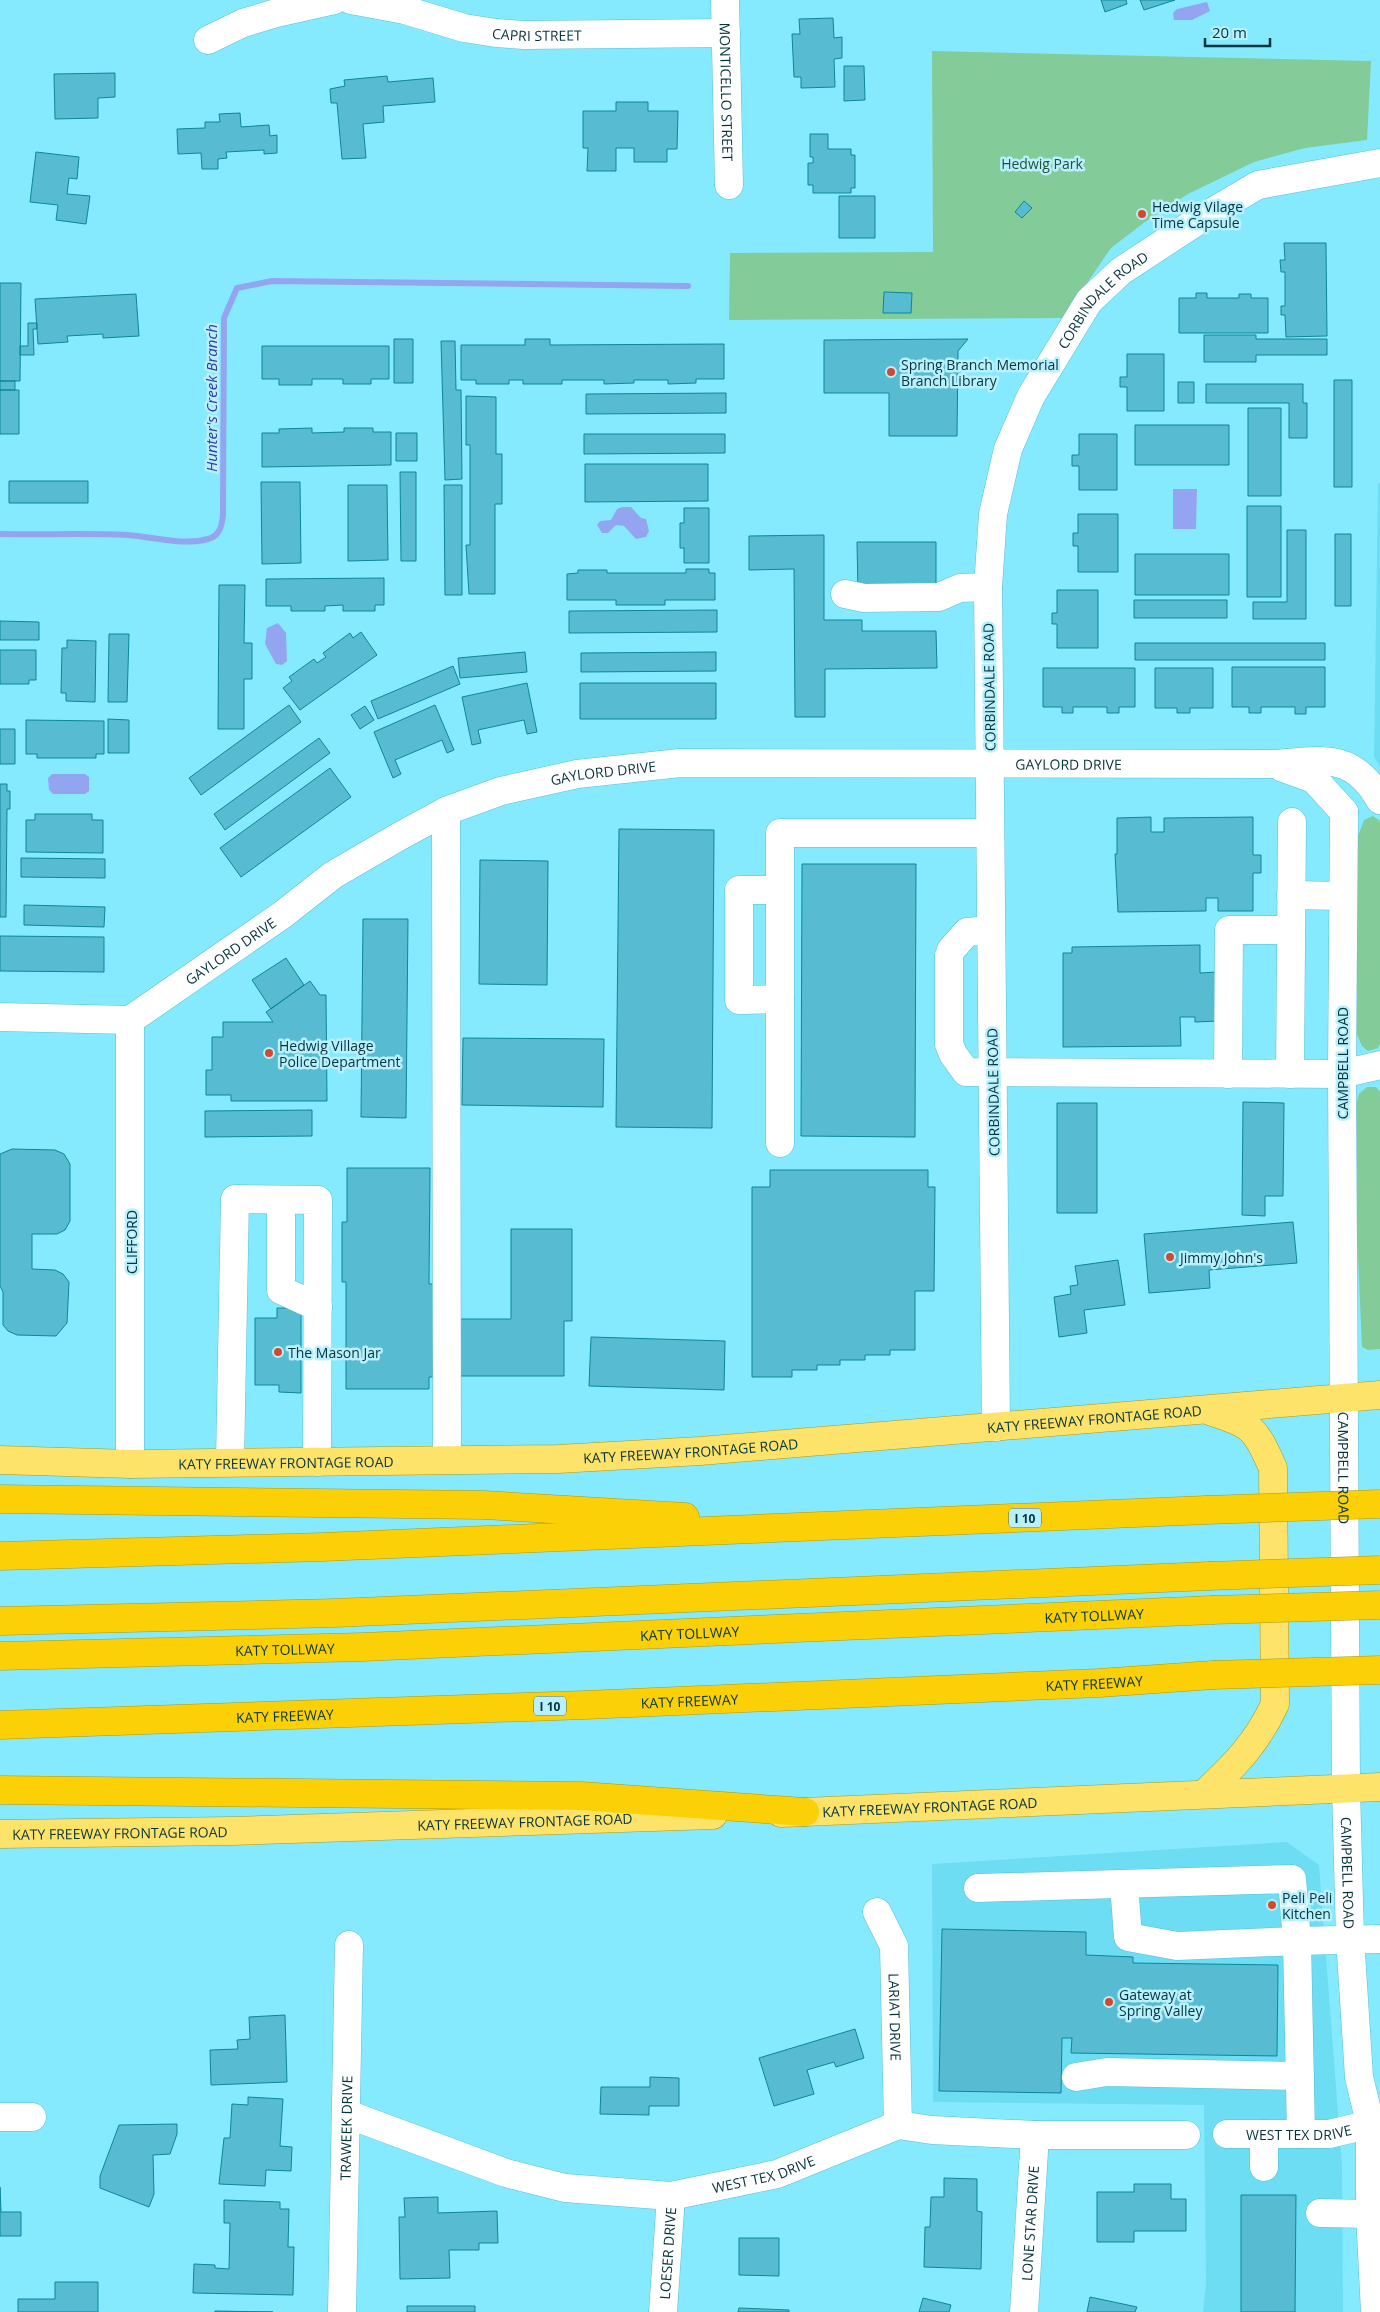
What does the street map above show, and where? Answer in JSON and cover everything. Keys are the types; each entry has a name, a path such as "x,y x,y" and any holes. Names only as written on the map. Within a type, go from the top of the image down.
{"highway":[{"path":"1334,1505 1380,1495"},
{"path":"0,1499 484,1506 844,1526"},
{"name":"I 10","path":"0,1556 322,1547 1380,1504"},
{"path":"0,1621 335,1613 1380,1570"},
{"name":"KATY TOLLWAY","path":"0,1656 362,1647 1212,1610 1380,1605"},
{"name":"KATY FREEWAY","path":"0,1725 595,1704 1380,1670"},
{"path":"0,1790 581,1796 805,1812"}],"main road":[{"name":"KATY FREEWAY FRONTAGE ROAD","path":"0,1460 130,1464 558,1459 650,1455 1380,1395"},
{"path":"1204,1794 1233,1766 1263,1730 1275,1704 1274,1468 1257,1433 1241,1421 1205,1409"},
{"name":"KATY FREEWAY FRONTAGE ROAD","path":"0,1834 242,1831 805,1812 1380,1787"}],"street":[{"path":"208,40 243,23 276,13 334,0"},
{"name":"CAPRI STREET","path":"351,0 405,10 464,28 496,33 524,35 726,33"},
{"name":"MONTICELLO STREET","path":"726,0 729,185"},
{"name":"CORBINDALE ROAD","path":"996,1427 988,587 993,514 1008,449 1031,396 1089,301 1121,271 1202,218 1258,186 1380,163"},
{"path":"845,594 864,598 939,596 960,588 988,587"},
{"name":"GAYLORD DRIVE","path":"130,1020 282,916 333,875 446,811 501,791 577,774 680,763 1275,764 1323,760 1348,765 1378,790"},
{"name":"GAYLORD DRIVE","path":"1275,764 1314,779 1344,812"},
{"path":"1344,812 1378,790"},
{"path":"446,811 447,1460"},
{"name":"CAMPBELL ROAD","path":"1344,812 1342,1074 1346,1788 1350,1938 1360,2077 1375,2123"},
{"path":"1290,1074 1292,822"},
{"path":"780,1143 780,833 990,833"},
{"path":"780,890 738,890 740,1000 780,999"},
{"path":"1291,896 1343,896"},
{"path":"991,930 967,932 948,956 950,1044 953,1054 966,1072 1342,1074 1380,1065"},
{"path":"1228,1074 1229,930 1291,930"},
{"path":"0,1017 130,1020"},
{"name":"CLIFFORD","path":"130,1020 130,1464"},
{"path":"230,1462 235,1199 318,1200 317,1462"},
{"path":"281,1200 281,1290 318,1306"},
{"path":"978,1888 1292,1879 1296,1941 1302,2134"},
{"path":"1124,1884 1128,1937 1177,1946 1350,1938 1380,1939"},
{"name":"LARIAT DRIVE","path":"877,1912 894,1946 898,2126"},
{"name":"TRAWEEK DRIVE","path":"342,2312 349,1945"},
{"path":"1076,2077 1107,2072 1300,2076"},
{"name":"CAMPBELL ROAD","path":"1377,2297 1370,2214 1375,2123 1380,2084"},
{"name":"WEST TEX DRIVE","path":"347,2114 506,2173 565,2188 671,2196 778,2174 898,2126 932,2130 1036,2135 1186,2135"},
{"path":"0,2118 32,2117"},
{"name":"WEST TEX DRIVE","path":"1227,2134 1329,2134 1375,2123"},
{"path":"1264,2134 1264,2167"},
{"name":"LONE STAR DRIVE","path":"1024,2312 1036,2135"},
{"name":"LOESER DRIVE","path":"663,2312 671,2196"},
{"path":"1320,2213 1370,2214"}],"shaded area":[{"path":"1207,2 1210,11 1192,20 1174,20 1173,13 1177,9"},
{"path":"1378,483 1380,483 1380,767 1374,757"},
{"path":"1173,489 1197,489 1196,529 1173,529"},
{"path":"631,507 641,518 646,519 649,531 646,537 636,539 624,526 616,525 608,533 602,533 597,525 600,521 611,520 617,509"},
{"path":"278,623 286,633 287,661 282,665 276,664 265,644 267,628"},
{"path":"52,774 85,774 89,777 89,791 85,794 53,794 49,790 48,778"},
{"path":"1287,1842 1319,1865 1342,2165 1343,2312 1203,2312 1206,2283 1204,2105 933,2102 932,1864"}],"green space":[{"name":"Hedwig Park","path":"932,51 1371,61 1367,140 1305,148 1254,162 1188,194 1145,222 1111,248 1063,318 729,320 730,253 933,252"},
{"path":"1373,816 1380,821 1380,1043 1378,1048 1368,1051 1362,1046 1352,1023 1357,839 1364,820"},
{"path":"1367,1087 1376,1087 1380,1092 1380,1349 1368,1350 1362,1347 1352,1120 1359,1094"}],"building":[{"path":"1101,0 1126,0 1127,4 1105,12"},
{"path":"1140,0 1175,0 1144,10"},
{"path":"833,18 834,38 842,37 842,58 834,59 835,87 801,88 801,77 794,77 792,34 800,34 799,19"},
{"path":"844,66 864,66 865,100 844,101"},
{"path":"115,73 115,97 98,98 98,118 55,119 54,74"},
{"path":"387,76 388,82 433,78 435,102 383,106 384,122 363,124 366,158 342,159 337,103 331,103 330,89 345,86 344,80"},
{"path":"616,102 648,102 648,111 678,111 677,149 667,149 667,162 634,162 634,148 616,148 616,171 587,171 588,148 583,148 583,111 616,111"},
{"path":"240,113 241,127 269,125 270,136 277,135 277,153 264,154 264,150 226,152 227,158 218,159 218,169 202,169 201,153 178,154 177,129 205,128 205,122 220,122 219,114"},
{"path":"810,134 828,134 828,149 851,149 851,155 855,155 855,188 851,188 851,193 813,193 813,185 808,185 808,163 813,163 813,157 810,157"},
{"path":"36,152 79,157 77,179 69,178 67,194 90,196 86,224 56,220 58,205 30,202"},
{"path":"839,196 875,196 875,238 839,238"},
{"path":"1024,201 1032,208 1022,218 1015,212"},
{"path":"1284,243 1326,243 1327,336 1286,337 1285,315 1281,315 1281,306 1285,306 1285,272 1281,272 1280,260 1285,260"},
{"path":"0,283 21,283 20,381 0,381"},
{"path":"884,292 912,293 911,313 883,313"},
{"path":"1196,293 1207,293 1207,298 1239,298 1239,294 1251,294 1251,298 1268,298 1268,333 1179,333 1179,298 1196,298"},
{"path":"136,294 139,336 103,338 103,334 67,336 68,342 38,344 35,299"},
{"path":"28,323 37,323 37,329 33,329 34,355 20,355 20,346 28,346"},
{"path":"1204,335 1256,335 1256,339 1327,339 1327,355 1256,355 1256,362 1204,362"},
{"path":"394,339 413,339 413,383 394,383"},
{"path":"525,339 550,339 550,345 724,344 724,379 696,379 696,383 668,384 668,380 634,380 634,383 604,384 604,380 562,380 562,384 523,384 523,380 509,380 509,384 476,384 476,380 461,380 461,345 525,345"},
{"name":"Spring Branch Memorial Branch Library","path":"968,339 958,351 957,436 889,436 889,393 824,393 824,340"},
{"path":"441,341 455,341 456,390 461,390 462,479 445,480"},
{"path":"262,346 389,346 389,379 371,379 371,384 343,384 343,379 312,379 312,385 279,385 279,379 262,379"},
{"path":"1127,354 1164,354 1164,411 1127,411 1127,387 1120,387 1120,377 1127,377"},
{"path":"1334,380 1352,380 1352,487 1334,487"},
{"path":"0,381 15,381 15,390 0,390"},
{"path":"1178,382 1194,382 1194,403 1178,403"},
{"path":"1206,384 1303,384 1303,403 1307,403 1307,438 1289,438 1289,403 1206,403"},
{"path":"0,390 19,390 19,434 0,434"},
{"path":"726,393 726,413 586,414 586,394"},
{"path":"466,396 496,397 496,454 502,454 502,504 495,504 495,594 469,594 466,545 470,545 470,445 466,445"},
{"path":"1248,408 1281,408 1281,496 1248,496"},
{"path":"1135,425 1229,425 1229,465 1135,465"},
{"path":"312,428 312,433 344,432 344,428 373,428 373,432 391,432 391,465 262,467 262,433 279,433 279,429"},
{"path":"396,433 417,433 417,461 396,461"},
{"path":"584,434 725,434 725,453 584,454"},
{"path":"1079,434 1117,434 1117,490 1079,490 1079,466 1072,466 1072,455 1079,455"},
{"path":"585,464 708,464 708,501 585,502"},
{"path":"400,472 416,472 416,561 401,561"},
{"path":"9,481 88,481 88,503 9,503"},
{"path":"261,482 300,482 301,563 262,564"},
{"path":"348,485 387,485 388,560 348,561"},
{"path":"444,485 462,485 462,595 445,595"},
{"path":"1247,506 1281,506 1281,597 1247,597"},
{"path":"684,508 709,508 709,563 684,563 684,548 680,548 680,523 684,523"},
{"path":"1078,514 1118,514 1118,572 1078,572 1078,546 1073,546 1073,533 1078,533"},
{"path":"1287,530 1306,530 1306,619 1253,619 1253,602 1287,602"},
{"path":"1335,534 1351,534 1351,606 1335,606"},
{"path":"824,535 824,620 862,620 862,631 936,631 937,668 825,669 825,717 795,717 794,569 749,570 749,536"},
{"path":"857,542 936,542 936,593 858,593"},
{"path":"1135,554 1229,554 1229,595 1135,595"},
{"path":"686,569 709,569 709,573 715,573 715,600 665,600 665,605 616,605 616,600 567,600 567,574 578,573 578,570 607,570 607,573 686,573"},
{"path":"384,578 384,605 375,605 375,611 343,611 343,605 325,606 325,611 291,611 291,606 266,606 266,579"},
{"path":"219,585 245,585 244,643 252,643 252,679 244,679 244,729 218,729"},
{"path":"1057,590 1098,590 1098,648 1057,648 1057,624 1052,624 1052,613 1057,613"},
{"path":"1134,600 1227,600 1227,618 1134,618"},
{"path":"717,610 717,632 569,633 569,611"},
{"path":"0,621 39,622 39,640 0,640"},
{"path":"361,632 377,655 300,710 283,688 292,681 289,677 314,659 317,663 326,657 323,653 350,633 353,638"},
{"path":"109,634 129,634 127,702 108,702"},
{"path":"67,640 96,641 95,702 66,701 66,693 61,693 62,648 67,648"},
{"path":"1135,643 1325,643 1325,660 1135,660"},
{"path":"0,650 36,650 36,680 29,680 29,684 0,684"},
{"path":"525,652 527,672 460,678 458,658"},
{"path":"716,652 716,671 581,672 581,653"},
{"path":"453,666 460,684 378,719 371,701"},
{"path":"1232,667 1325,667 1325,707 1306,707 1306,714 1295,714 1295,707 1261,707 1261,713 1249,713 1249,707 1232,707"},
{"path":"1043,668 1135,668 1135,707 1119,707 1119,713 1107,713 1107,707 1073,707 1073,713 1062,713 1062,707 1043,707"},
{"path":"1155,668 1213,668 1213,708 1190,708 1190,713 1177,713 1177,708 1155,708"},
{"path":"527,683 537,732 527,734 524,720 478,730 481,743 472,745 462,697"},
{"path":"580,683 716,683 716,719 580,719"},
{"path":"289,705 301,722 201,795 189,778"},
{"path":"435,705 454,750 447,753 442,740 395,760 401,774 393,778 374,732"},
{"path":"365,706 374,720 360,729 351,715"},
{"path":"108,719 129,720 129,753 108,753"},
{"path":"26,720 104,721 104,754 96,754 96,758 37,758 37,754 26,754"},
{"path":"0,729 15,729 15,764 0,764"},
{"path":"319,738 330,753 225,830 214,814"},
{"path":"330,768 351,797 241,877 220,848"},
{"path":"0,784 7,784 7,791 10,791 10,809 7,809 6,917 0,917"},
{"path":"35,814 92,814 92,820 103,820 103,853 26,852 26,820 35,820"},
{"path":"1151,817 1151,832 1164,832 1164,818 1253,817 1253,855 1261,855 1261,873 1253,873 1253,911 1218,911 1218,898 1206,898 1206,911 1118,912 1115,854 1117,854 1117,818"},
{"path":"619,829 714,830 712,1128 616,1127"},
{"path":"21,858 105,859 105,878 21,877"},
{"path":"480,860 548,861 547,985 479,984"},
{"path":"802,864 916,864 915,1137 801,1136"},
{"path":"24,905 105,907 104,927 24,925"},
{"path":"363,919 408,919 406,1118 361,1117"},
{"path":"0,936 104,937 104,972 0,971"},
{"path":"1200,945 1200,973 1218,972 1219,1021 1195,1022 1195,1017 1180,1017 1181,1046 1063,1047 1063,953 1072,953 1072,947"},
{"path":"286,958 304,985 271,1009 252,980"},
{"name":"Hedwig Village Police Department","path":"310,981 320,995 326,995 327,1101 231,1101 231,1095 206,1095 206,1070 212,1070 212,1037 223,1037 223,1022 273,1022 266,1012"},
{"path":"463,1038 604,1039 603,1107 462,1105"},
{"path":"1243,1102 1284,1103 1283,1196 1265,1196 1265,1216 1242,1215"},
{"path":"1057,1103 1097,1103 1097,1213 1057,1213"},
{"path":"312,1110 312,1136 205,1137 205,1111"},
{"path":"12,1149 55,1150 64,1154 70,1164 70,1221 65,1230 57,1234 32,1234 32,1269 55,1270 63,1274 69,1282 67,1323 56,1336 17,1335 8,1331 3,1325 3,1292 0,1286 0,1154"},
{"path":"347,1168 430,1168 429,1284 434,1284 433,1377 429,1377 429,1389 346,1389 346,1282 342,1282 342,1222 347,1222"},
{"path":"770,1170 928,1170 928,1187 935,1187 934,1291 915,1291 915,1350 890,1350 890,1355 865,1355 865,1360 840,1360 840,1365 817,1365 817,1370 792,1370 792,1377 752,1377 752,1187 770,1187"},
{"path":"1293,1222 1297,1263 1209,1270 1210,1288 1149,1293 1144,1234"},
{"path":"511,1229 572,1229 572,1321 564,1321 564,1376 459,1376 459,1319 511,1319"},
{"path":"1118,1260 1125,1305 1084,1310 1087,1333 1059,1337 1054,1297 1071,1294 1070,1286 1078,1285 1075,1266"},
{"name":"The Mason Jar","path":"277,1308 301,1308 301,1393 279,1392 279,1385 255,1385 255,1318 277,1318"},
{"path":"591,1337 725,1341 724,1390 589,1386"},
{"name":"Gateway at Spring Valley","path":"942,1929 1086,1932 1086,1955 1133,1957 1133,1963 1278,1965 1277,2056 1071,2053 1072,2038 1062,2038 1061,2093 939,2091"},
{"path":"285,2015 287,2082 211,2085 210,2050 238,2049 237,2040 250,2039 249,2017"},
{"path":"855,2029 864,2058 836,2067 834,2062 807,2070 814,2094 774,2106 759,2058"},
{"path":"650,2077 679,2078 679,2106 649,2106 649,2115 600,2114 601,2087 650,2087"},
{"path":"248,2097 283,2099 280,2146 292,2147 291,2171 266,2170 265,2186 219,2184 224,2138 230,2138 232,2104 248,2105"},
{"path":"177,2124 177,2134 170,2154 153,2155 154,2194 149,2207 100,2188 100,2176 119,2125"},
{"path":"944,2178 977,2179 977,2211 982,2212 981,2269 924,2267 925,2227 930,2227 931,2197 944,2197"},
{"path":"1134,2184 1171,2184 1171,2199 1186,2199 1186,2231 1134,2231 1134,2242 1097,2242 1097,2192 1134,2192"},
{"path":"0,2187 1,2212 21,2212 21,2236 0,2236"},
{"path":"1241,2195 1296,2195 1295,2312 1241,2312"},
{"path":"438,2197 438,2213 497,2211 498,2243 479,2243 479,2250 449,2250 450,2278 400,2279 399,2217 405,2217 404,2198"},
{"path":"224,2200 280,2202 280,2209 289,2209 288,2247 294,2247 293,2295 193,2293 194,2264 215,2265 215,2268 229,2269 230,2223 224,2223"},
{"path":"739,2238 779,2238 779,2276 739,2275"},
{"path":"55,2282 98,2282 98,2312 18,2312 18,2299 55,2299"},
{"path":"1090,2297 1137,2307 1135,2312 1087,2312"},
{"path":"923,2298 951,2305 949,2312 919,2312"},
{"path":"407,2306 475,2306 475,2312 407,2312"},
{"path":"739,2308 789,2310 789,2312 738,2312"},
{"path":"215,2311 273,2312 215,2312"}],"waterway":[{"name":"Hunter's Creek Branch","path":"0,534 128,535 188,542 212,538 218,533 223,515 224,318 237,288 272,281 688,286"}],"place":[{"name":"Hedwig Vilage Time Capsule","path":"1142,214"},
{"name":"Spring Branch Memorial Branch Library","path":"891,372"},
{"name":"Hedwig Village Police Department","path":"269,1053"},
{"name":"Jimmy John's","path":"1170,1257"},
{"name":"The Mason Jar","path":"278,1352"},
{"name":"Peli Peli Kitchen","path":"1272,1905"},
{"name":"Gateway at Spring Valley","path":"1109,2002"}]}
